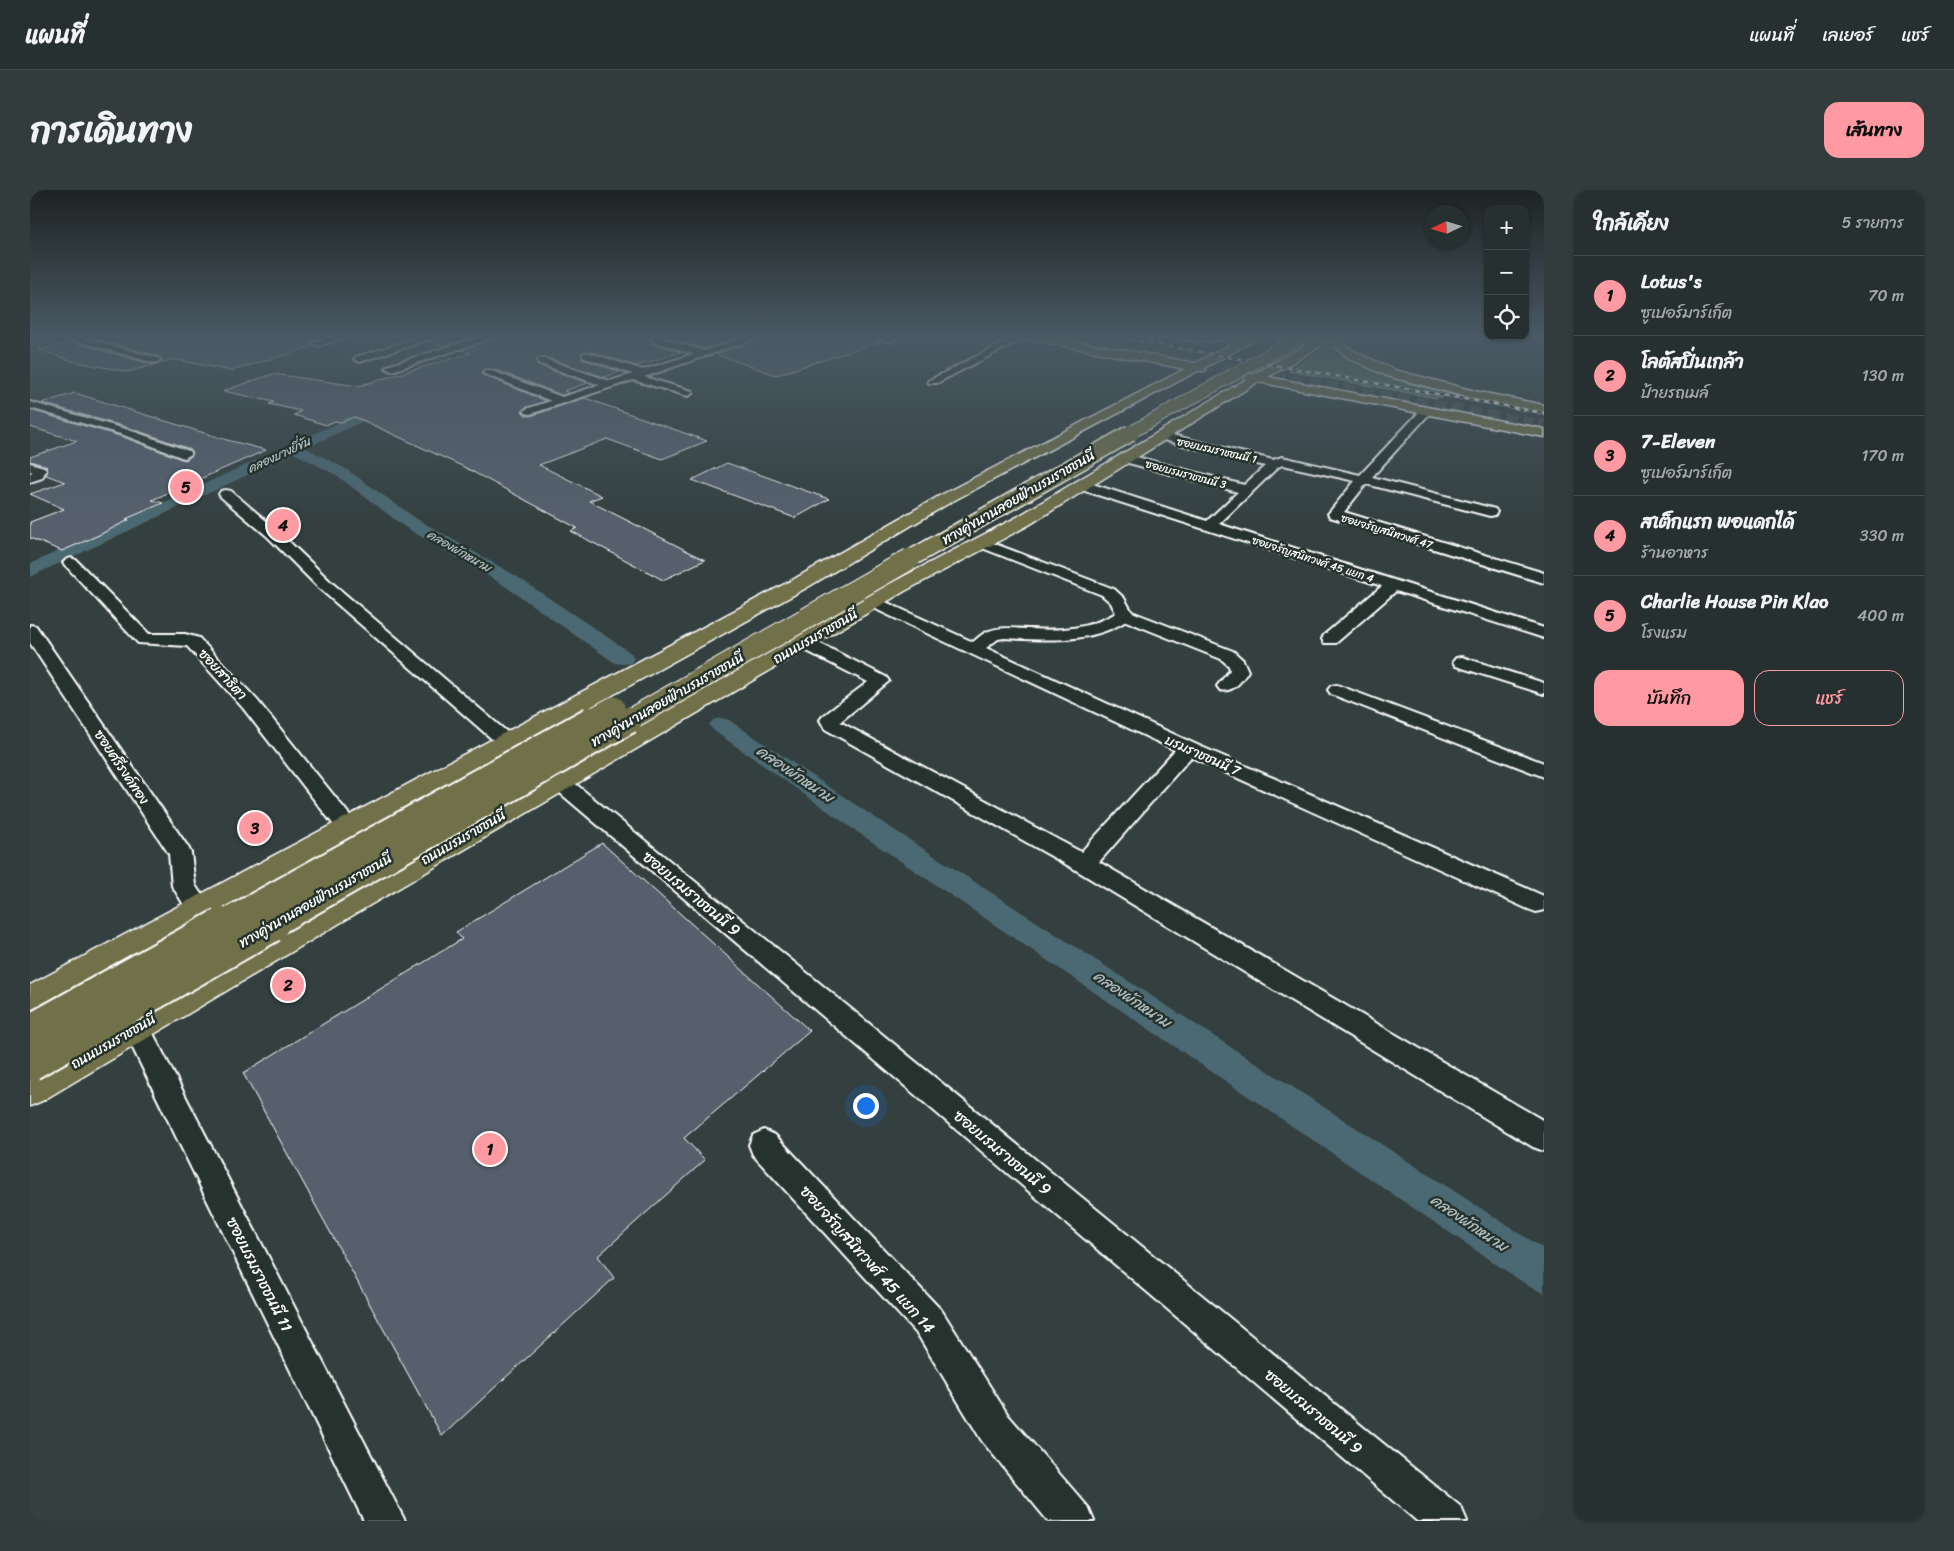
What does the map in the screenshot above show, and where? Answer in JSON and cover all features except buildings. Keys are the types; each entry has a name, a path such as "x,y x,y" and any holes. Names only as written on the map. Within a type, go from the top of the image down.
{"main road":[{"path":"30,1001 830,566 945,499 1138,397"},
{"path":"830,566 944,516 1160,397"},
{"name":"ทางคู่ขนานลอยฟ้าบรมราชชนนี","path":"30,1032 1168,397"},
{"name":"ทางคู่ขนานลอยฟ้าบรมราชชนนี","path":"30,1063 1085,459 1203,397"},
{"name":"ถนนบรมราชชนนี","path":"898,588 974,527 1209,397"},
{"name":"ถนนบรมราชชนนี","path":"30,1090 803,642 982,543 1081,485 1223,397"},
{"path":"1352,397 1544,433"},
{"path":"1425,397 1544,420"},
{"path":"1447,401 1463,400 1468,397"},
{"path":"1489,397 1544,409"},
{"path":"1131,401 1144,399 1165,400 1180,404 1190,410 1192,416"}],"street":[{"path":"551,397 562,401"},
{"path":"530,411 573,397"},
{"path":"30,405 128,434 185,454"},
{"name":"ซอยจรัญสนิทวงศ์ 47","path":"1426,411 1363,479 1335,514 1544,578"},
{"name":"ซอยบรมราชชนนี 1","path":"1160,436 1274,464 1289,461 1490,512"},
{"name":"ซอยบรมราชชนนี 3","path":"1125,458 1247,490"},
{"path":"1209,526 1274,464"},
{"path":"30,467 40,470 38,475 30,478"},
{"name":"ซอยจรัญสนิทวงศ์ 45 แยก 4","path":"1081,485 1544,633"},
{"path":"226,494 273,534 326,586 507,742"},
{"path":"982,543 1108,592 1118,601 1125,615 1227,655 1237,664 1239,671 1226,686"},
{"name":"ซอยสาธิตา","path":"71,564 144,639 186,638 193,642 250,704 348,828"},
{"path":"1330,639 1393,585"},
{"name":"บรมราชชนนี 7","path":"873,602 1188,748 1536,903"},
{"path":"974,649 999,634 1070,635 1098,630 1125,615"},
{"name":"ซอยศรีรงค์ทอง","path":"30,630 180,852 184,886 199,909"},
{"path":"803,642 880,681 830,720 832,725 1084,864 1544,1137"},
{"path":"1462,662 1544,689"},
{"path":"1337,690 1544,770"},
{"path":"1084,864 1188,748"},
{"name":"ซอยบรมราชชนนี 9","path":"560,782 1447,1521"},
{"name":"ซอยบรมราชชนนี 11","path":"136,1028 385,1521"},
{"name":"ซอยจรัญสนิทวงศ์ 45 แยก 14","path":"764,1145 930,1323 995,1428 1074,1521"}],"waterway":[{"name":"คลองบางยี่ขัน","path":"293,448 392,402"},
{"name":"คลองบางยี่ขัน","path":"30,571 293,448"},
{"name":"คลองผักหนาม","path":"293,448 307,453 341,472 411,523 509,580 623,658"},
{"name":"คลองผักหนาม","path":"721,725 865,824 1544,1273"}],"tunnel":[{"path":"1385,397 1544,426"}],"railway":[{"path":"1454,397 1544,413"}],"place":[{"name":"Charlie House Pin Klao","path":"186,487"},
{"name":"สเต็กแรก พอแดกได้","path":"283,525"},
{"name":"7-Eleven","path":"255,828"},
{"name":"โลตัสปิ่นเกล้า","path":"288,985"},
{"name":"Lotus's","path":"490,1149"}]}
